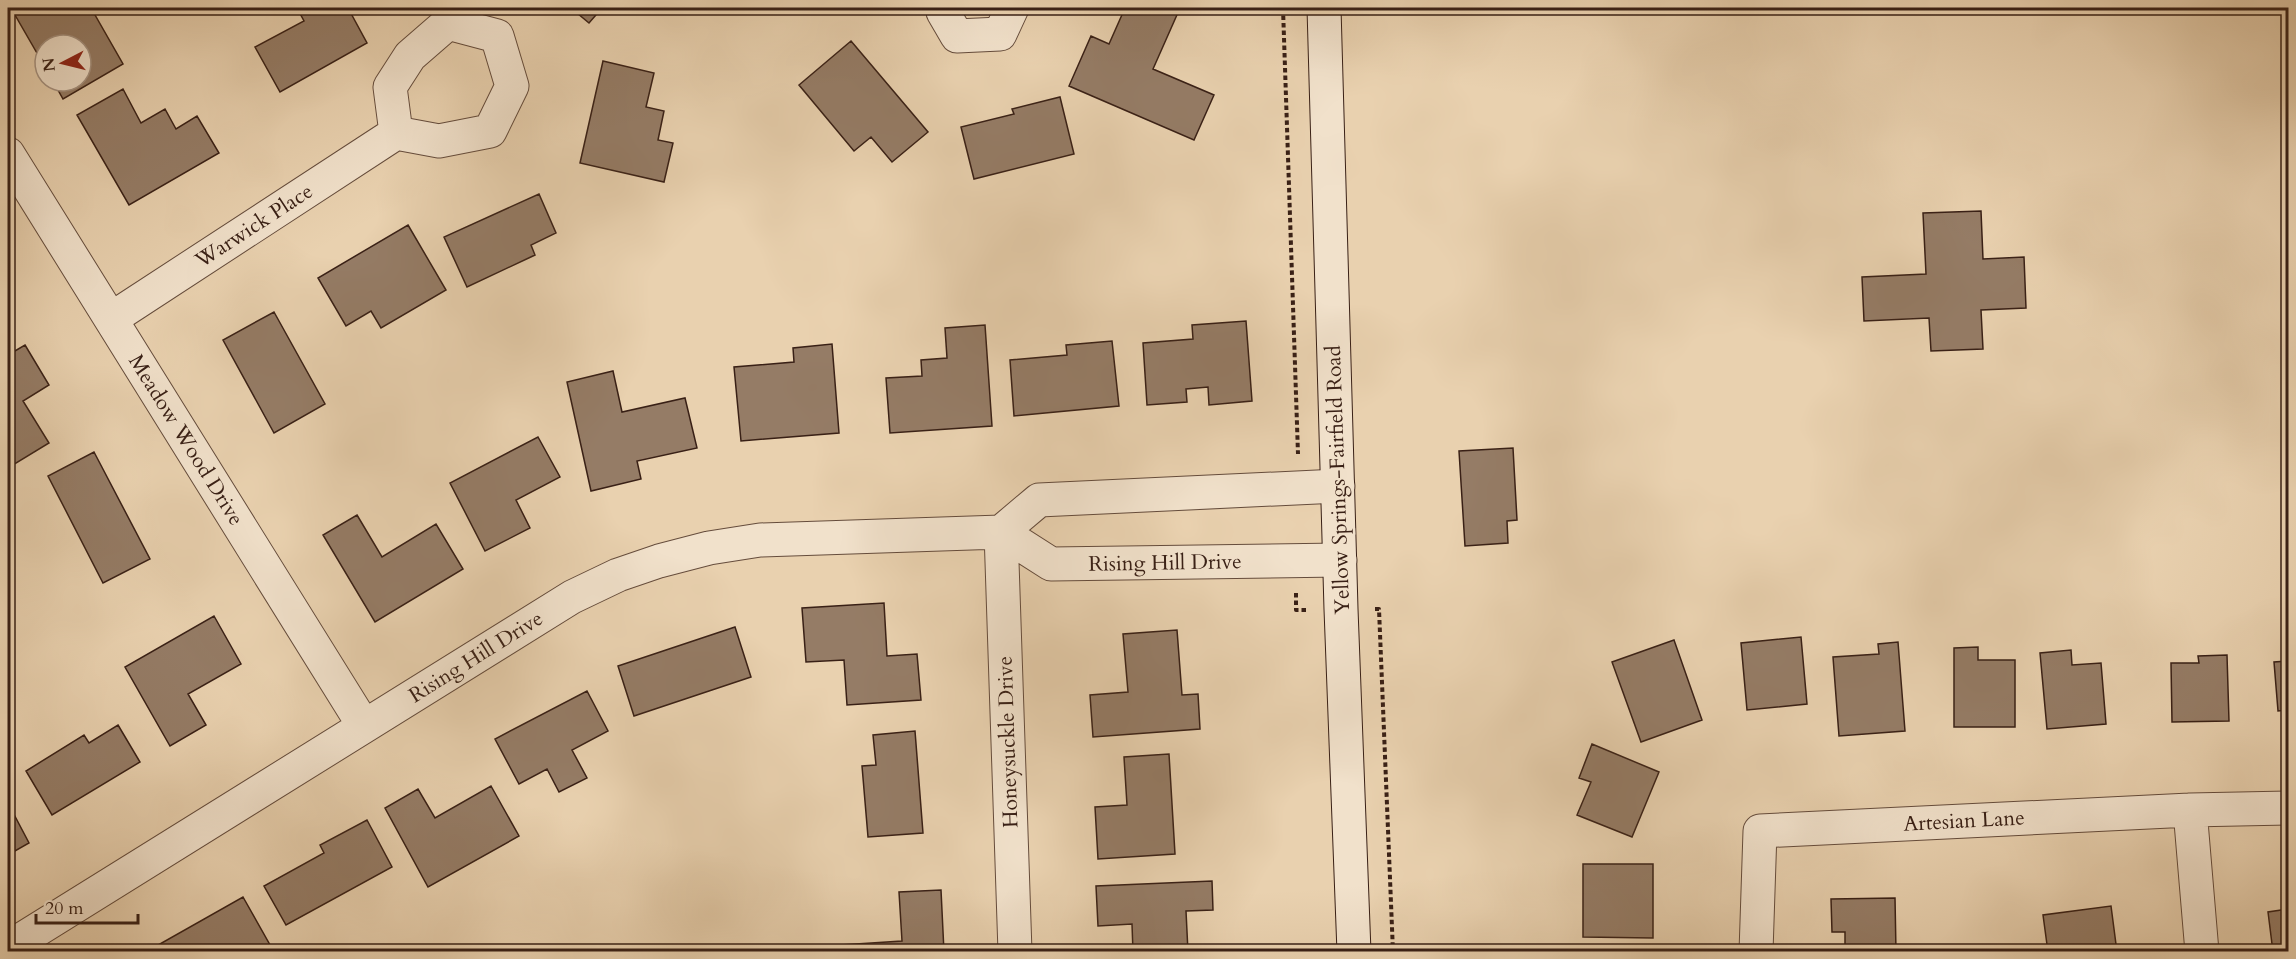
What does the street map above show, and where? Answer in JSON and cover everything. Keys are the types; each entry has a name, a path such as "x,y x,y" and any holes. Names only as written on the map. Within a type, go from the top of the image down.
{"street":[{"path":"943,8 957,36 1000,34 1012,8"},
{"name":"Yellow Springs-Fairfield Road","path":"1324,8 1354,951"},
{"name":"Warwick Place","path":"111,319 396,133"},
{"name":"Meadow Wood Drive","path":"8,154 364,726"},
{"path":"1000,532 1039,500 1338,486"},
{"name":"Rising Hill Drive","path":"8,948 572,597 618,575 659,561 709,548 760,540 1000,532 1051,564 1340,560"},
{"name":"Honeysuckle Drive","path":"1000,532 1015,951"},
{"name":"Artesian Lane","path":"1756,951 1760,831 2190,810 2289,808"},
{"path":"2190,810 2202,951"}],"path":[{"path":"1283,8 1298,454"},
{"path":"1296,590 1296,610 1317,610"},
{"path":"1369,609 1379,609 1393,951"}],"building":[{"path":"11,8 91,8 123,64 93,82 93,33 33,33 33,46"},
{"path":"297,8 348,8 367,43 280,92 255,47 304,21"},
{"path":"571,8 602,8 589,23"},
{"path":"1125,8 1180,8 1153,69 1214,95 1194,140 1069,86 1091,36 1109,44"},
{"path":"851,41 928,132 892,162 871,137 854,151 799,85"},
{"path":"603,61 654,73 646,107 664,111 658,140 673,143 664,182 580,163"},
{"path":"123,89 141,123 165,109 176,129 197,116 219,153 129,205 77,115"},
{"path":"60,93 73,93 63,99"},
{"path":"1060,97 1074,154 974,179 961,127 1014,114 1012,109"},
{"path":"539,194 556,233 531,245 535,255 467,287 444,237"},
{"path":"1981,211 1983,259 2024,257 2026,308 1981,310 1983,349 1931,351 1929,318 1864,321 1862,277 1926,274 1923,213"},
{"path":"408,225 446,290 381,328 371,311 346,326 318,278"},
{"path":"274,312 325,404 274,433 223,340"},
{"path":"1246,321 1252,401 1209,405 1208,387 1186,389 1187,402 1147,405 1143,343 1193,339 1192,325"},
{"path":"985,325 992,426 890,433 886,378 922,376 921,360 947,358 945,328"},
{"path":"1112,341 1119,406 1014,416 1010,360 1067,355 1066,345"},
{"path":"832,344 839,433 741,441 734,367 794,362 793,348"},
{"path":"25,345 49,385 23,401 49,443 8,468 8,355"},
{"path":"613,371 622,412 685,398 697,448 637,461 641,479 591,491 567,382"},
{"path":"538,437 560,477 516,500 530,528 485,551 450,483"},
{"path":"1513,448 1517,520 1507,521 1508,543 1465,546 1459,451"},
{"path":"94,452 150,559 103,583 48,476"},
{"path":"357,515 382,557 436,524 463,569 375,622 323,535"},
{"path":"884,603 887,656 917,654 921,700 847,705 844,660 806,662 802,608"},
{"path":"214,616 241,664 188,694 206,725 170,746 125,667"},
{"path":"735,627 751,677 634,716 618,666"},
{"path":"1177,630 1182,695 1198,694 1200,729 1093,737 1090,695 1128,692 1123,634"},
{"path":"1801,637 1807,704 1747,710 1741,643"},
{"path":"1674,640 1702,720 1641,742 1612,662"},
{"path":"1898,642 1905,731 1839,736 1833,657 1879,654 1878,644"},
{"path":"1978,647 1978,660 2015,660 2015,727 1954,727 1954,648"},
{"path":"2071,650 2072,665 2101,663 2106,724 2047,729 2040,653"},
{"path":"2227,655 2229,721 2172,722 2171,663 2199,663 2198,656"},
{"path":"2288,661 2288,710 2278,711 2274,662"},
{"path":"587,691 608,731 572,750 587,778 559,792 547,769 519,784 495,739"},
{"path":"118,725 140,762 52,815 26,771 84,735 89,743"},
{"path":"915,731 923,833 868,837 862,766 876,765 873,735"},
{"path":"1592,744 1659,772 1632,837 1577,815 1591,782 1579,778"},
{"path":"1169,754 1175,854 1098,859 1095,807 1127,805 1124,757"},
{"path":"491,786 519,836 428,887 385,808 418,789 435,818"},
{"path":"8,803 29,843 8,855"},
{"path":"367,820 392,867 286,925 264,886 324,853 320,845"},
{"path":"1583,864 1653,864 1653,938 1583,937"},
{"path":"1212,881 1213,910 1186,911 1188,952 1133,952 1132,924 1098,926 1096,886"},
{"path":"941,890 944,952 841,952 841,945 902,941 899,892"},
{"path":"243,897 274,952 153,952 151,949"},
{"path":"1895,898 1896,952 1845,952 1845,932 1832,932 1831,899"},
{"path":"2111,906 2117,952 2048,952 2043,915"},
{"path":"2288,909 2288,952 2273,952 2268,912"}]}
